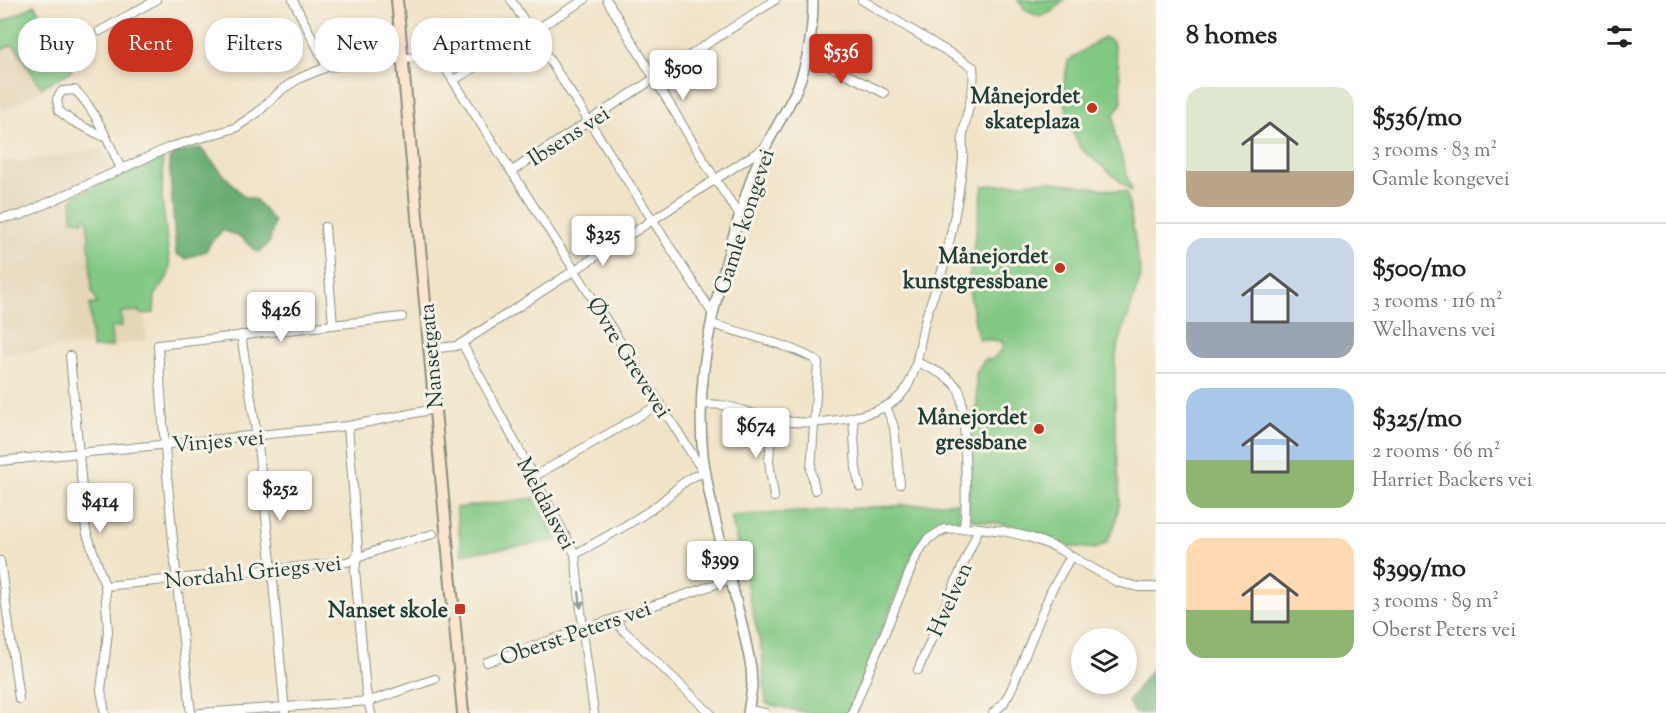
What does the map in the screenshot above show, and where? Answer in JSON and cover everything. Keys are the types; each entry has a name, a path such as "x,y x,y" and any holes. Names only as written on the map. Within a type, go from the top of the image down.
{"main road":[{"name":"Nansetgata","path":"397,0 463,713"}],"street":[{"path":"100,32 156,0"},
{"path":"293,0 315,43"},
{"path":"511,0 523,18"},
{"path":"552,20 584,0"},
{"name":"Ibsens vei","path":"512,171 775,0"},
{"name":"Gamle kongevei","path":"748,711 752,687 751,668 706,473 701,405 702,378 712,319 753,174 764,148 795,93 808,55 813,0"},
{"path":"701,405 727,405 772,420 813,422 853,417 886,406 901,396 912,378 922,331 949,243 963,157 963,135 974,77 972,67 862,0"},
{"path":"609,1 654,79 740,216"},
{"path":"808,55 884,93"},
{"name":"Øvre Grevevei","path":"399,58 430,57 444,66 706,473"},
{"path":"552,63 653,220 712,319"},
{"name":"Øvre Grevevei","path":"0,218 21,215 170,147 235,128 252,117 284,88 315,72"},
{"path":"454,80 467,72"},
{"path":"104,137 72,121 59,111 57,99 62,92 75,90 83,98 104,137 121,169"},
{"path":"429,348 456,346 462,343 764,148"},
{"path":"325,227 333,325"},
{"path":"191,713 175,578 158,345 402,318"},
{"name":"Gamle kongevei","path":"712,319 815,359 818,363 813,422"},
{"path":"241,335 257,436 284,710"},
{"name":"Meldalsvei","path":"462,343 575,554 594,713"},
{"path":"70,356 86,531 105,586 108,632 101,690 105,713"},
{"path":"917,362 952,382 962,398 964,528"},
{"path":"533,477 660,404"},
{"path":"886,406 894,427 900,484"},
{"name":"Vinjes vei","path":"0,461 348,426 435,409"},
{"path":"853,417 856,469 860,487"},
{"path":"772,420 769,461 774,497"},
{"path":"813,422 811,470 815,490"},
{"path":"348,426 358,549 355,570 366,691 371,713"},
{"path":"575,554 657,506 688,479 706,473"},
{"path":"852,713 917,554 922,545 935,533 949,528 979,528 1029,537 1054,547 1117,582 1156,588"},
{"name":"Hvelven","path":"918,670 979,528"},
{"name":"Nordahl Griegs vei","path":"105,586 347,562 386,547 433,534"},
{"path":"993,713 1003,704 1011,690 1051,591 1071,558"},
{"path":"0,561 19,699"},
{"name":"Oberst Peters vei","path":"487,662 731,579"},
{"path":"615,619 621,628 710,713"},
{"path":"200,713 284,710 370,701 435,679"},
{"path":"748,711 765,713"}],"shaded area":[{"path":"36,4 43,18 18,18 18,72 72,72 0,112 0,23"},
{"path":"102,149 115,176 77,195 69,204 75,215 87,214 89,218 94,287 89,303 154,302 155,312 144,314 147,341 92,348 92,342 89,345 12,353 0,351 0,159 16,162"}],"green space":[{"path":"1018,0 1064,0 1053,11 1039,17 1025,10"},
{"path":"35,5 42,18 18,18 18,51 11,45 0,51 0,23"},
{"name":"Månejordet skateplaza","path":"1103,37 1113,42 1119,69 1122,102 1114,114 1115,135 1132,191 1081,149 1070,127 1063,90 1068,61"},
{"path":"31,72 70,72 41,87"},
{"path":"200,148 243,196 256,200 274,222 270,242 261,251 256,252 242,238 223,230 206,251 186,259 176,254 169,159 176,153"},
{"path":"163,157 162,199 170,266 168,276 155,296 154,313 121,312 122,326 111,328 112,347 92,348 90,304 97,304 92,291 88,223 86,216 83,217 83,221 72,219 72,199"},
{"path":"1047,181 1127,192 1141,276 1117,349 1115,363 1115,418 1120,500 1115,525 1107,542 1096,549 1068,546 1005,524 973,520 969,511 968,421 977,404 976,373 984,360 993,359 1003,348 1002,341 978,339 968,284 983,186"},
{"path":"535,498 557,541 462,554 456,508"},
{"path":"958,502 959,521 933,530 923,538 914,551 847,713 809,713 766,704 762,652 731,516"},
{"path":"1156,663 1156,713 1134,713 1128,701 1133,694 1137,694 1137,689"}],"place":[{"name":"Månejordet skateplaza","path":"1092,108"},
{"name":"Månejordet kunstgressbane","path":"1060,268"},
{"name":"Månejordet gressbane","path":"1039,429"},
{"name":"Nanset skole","path":"460,609"}]}
